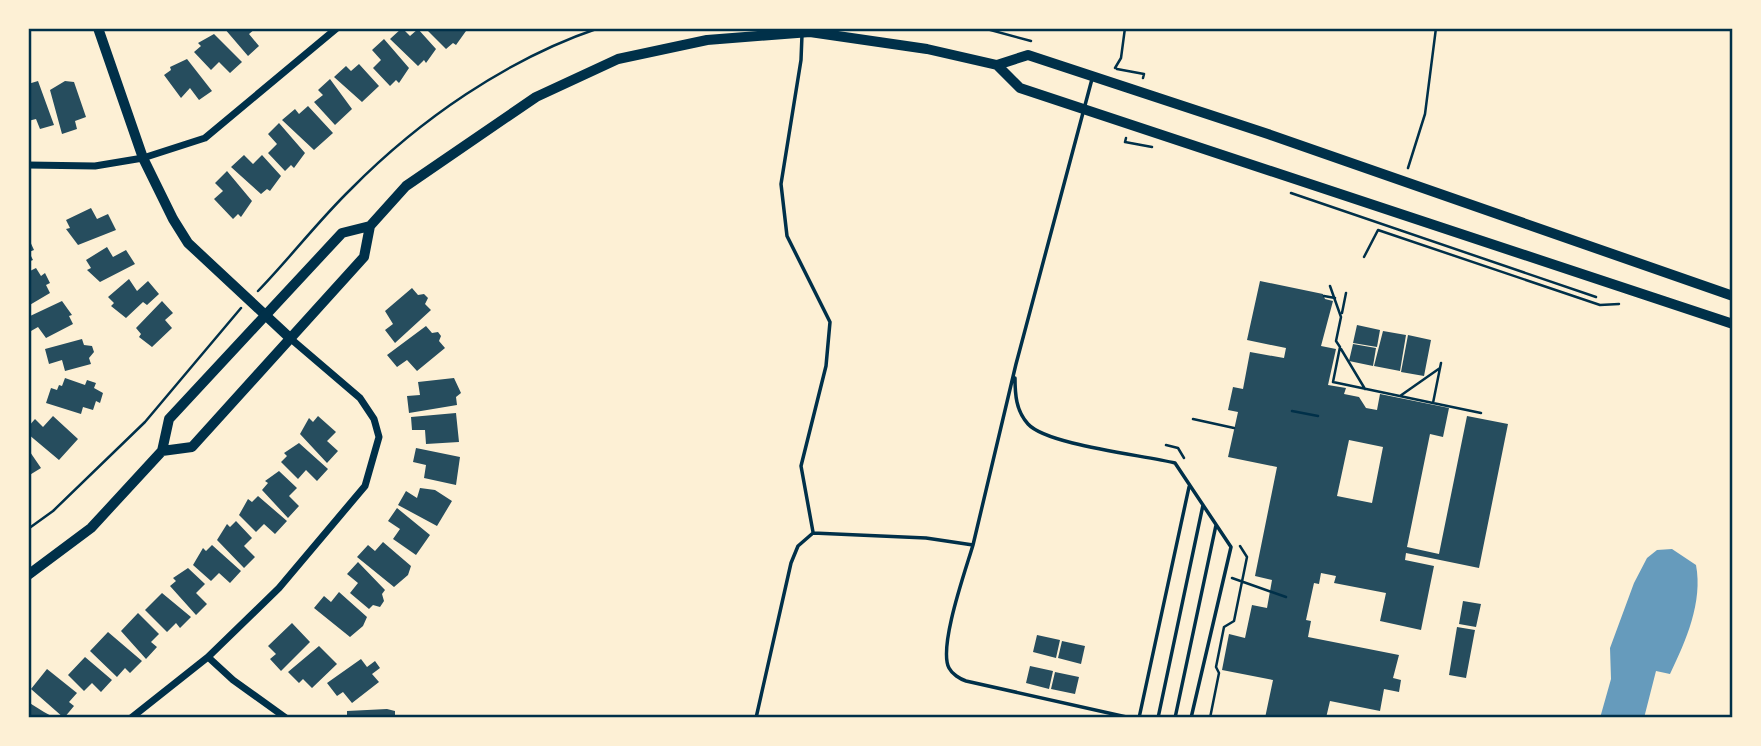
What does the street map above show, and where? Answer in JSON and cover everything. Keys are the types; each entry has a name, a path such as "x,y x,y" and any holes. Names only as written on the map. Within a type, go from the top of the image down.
{"main road":[{"path":"162,451 192,447 364,257 370,226 406,186 536,97 618,59 707,40 802,33 927,49 997,65 1028,55 1404,181 1733,296"},
{"path":"997,65 1020,88 1733,324"},
{"path":"28,575 91,528 162,451 169,419 264,313 342,233 370,226"}],"street":[{"path":"98,28 143,158 188,243 360,398 374,419 379,437 372,470 350,508 279,588 208,657 131,718"},
{"path":"28,165 74,168 143,158 205,138 337,28"},
{"path":"208,657 233,680 286,718"}],"lane":[{"path":"802,33 801,60 780,184 787,236 830,322 826,366 801,466 813,533"},
{"path":"1093,76 1016,364 947,645 949,668 966,681 1131,718"},
{"path":"1016,364 1017,405 1030,426 1040,433 1175,463 1231,547 1193,718"},
{"path":"1139,718 1190,486"},
{"path":"1158,718 1203,505"},
{"path":"1175,718 1216,525"},
{"path":"756,718 791,563 797,546 813,533 926,538 973,545"}],"path":[{"path":"270,280 351,189 431,118 563,40 599,28"},
{"path":"1115,68 1121,58 1125,28"},
{"path":"1404,181 1425,114 1436,28"},
{"path":"1139,92 1144,74"},
{"path":"1130,124 1125,142 1157,148"},
{"path":"1282,190 1596,296"},
{"path":"1364,257 1378,230 1600,305 1619,304"},
{"path":"1330,286 1341,317"},
{"path":"1346,293 1336,341 1365,389"},
{"path":"1324,296 1335,298"},
{"path":"28,529 53,511 145,422 225,325"},
{"path":"1340,347 1333,382 1481,413"},
{"path":"1400,396 1440,365 1433,403"},
{"path":"1292,411 1318,416"},
{"path":"1193,419 1234,428"},
{"path":"1269,594 1286,597"}],"water":[{"path":"1672,549 1696,565 1698,579 1692,621 1682,648 1670,674 1656,671 1644,718 1600,718 1611,679 1610,648 1634,583 1647,558 1657,550"}],"building":[{"path":"224,28 256,28 249,34 259,46 248,56"},
{"path":"402,28 410,36 418,29 436,49 426,63 424,60 418,66 390,39"},
{"path":"425,28 463,28 466,31 456,45 453,43 446,49"},
{"path":"214,34 242,62 230,73 219,62 211,70 194,52 201,46 198,43"},
{"path":"384,39 409,68 399,83 396,80 390,86 373,68 381,60 372,50"},
{"path":"187,59 212,91 199,100 190,88 181,98 164,75 171,70 170,67"},
{"path":"359,64 379,86 362,102 334,77 346,66 351,71"},
{"path":"330,79 352,109 335,125 314,102 323,95 318,90"},
{"path":"38,81 54,125 40,129 36,119 28,121 28,84"},
{"path":"65,81 74,82 86,117 75,121 77,129 62,134 50,90"},
{"path":"308,106 333,133 314,150 282,120 295,109 299,114"},
{"path":"279,123 305,153 294,168 291,165 285,171 268,153 277,144 268,134"},
{"path":"244,155 253,164 262,155 281,176 270,191 267,189 261,194 231,167"},
{"path":"227,171 252,201 241,217 238,214 233,219 214,199 223,191 215,183"},
{"path":"91,208 97,219 108,214 116,230 78,245 66,229 70,228 66,220"},
{"path":"28,237 34,250 29,252 33,260 28,262"},
{"path":"107,247 113,257 126,250 135,264 100,282 87,270 91,268 86,260"},
{"path":"36,268 41,276 45,273 50,283 46,285 50,293 28,306 28,272"},
{"path":"129,279 137,291 148,281 159,294 147,305 143,302 126,318 111,306 114,303 108,297"},
{"path":"1260,281 1323,294 1325,299 1333,301 1321,346 1336,349 1328,385 1346,388 1344,394 1359,397 1366,408 1377,410 1380,394 1449,408 1443,437 1430,434 1407,547 1439,554 1467,416 1508,424 1479,568 1406,553 1405,560 1434,566 1421,630 1380,621 1386,593 1334,583 1336,576 1321,573 1319,584 1314,583 1306,620 1311,621 1308,637 1399,655 1393,678 1401,680 1399,692 1384,689 1380,711 1330,701 1326,718 1265,718 1273,680 1222,670 1229,634 1245,638 1252,605 1267,608 1272,580 1255,576 1277,467 1228,457 1238,412 1228,410 1233,387 1243,389 1250,352 1284,358 1286,348 1247,340","holes":["1349,440 1383,447 1372,503 1337,496"]},
{"path":"412,288 418,295 424,294 428,298 425,304 431,310 395,343 385,330 393,324 385,311"},
{"path":"62,301 72,315 69,316 73,324 46,338 38,327 31,331 28,317"},
{"path":"162,301 173,313 165,320 172,328 152,347 139,337 141,334 136,328"},
{"path":"1357,325 1380,330 1377,347 1353,343"},
{"path":"426,326 432,333 438,332 441,336 439,341 445,348 417,371 407,360 397,367 387,355"},
{"path":"1383,331 1406,335 1400,371 1374,366"},
{"path":"1408,335 1431,340 1424,376 1401,372"},
{"path":"82,339 84,345 92,346 94,352 89,358 91,364 65,371 62,360 49,364 45,349"},
{"path":"1353,344 1376,348 1373,366 1349,361"},
{"path":"65,378 85,385 87,380 96,383 94,388 103,393 100,403 96,401 93,410 83,407 81,414 46,403 51,388 57,390"},
{"path":"454,378 461,393 456,397 457,405 409,413 407,396 420,395 418,382"},
{"path":"456,413 459,442 426,444 425,430 412,430 411,417"},
{"path":"53,416 78,439 59,460 28,434 28,427 35,419 43,427"},
{"path":"318,416 336,432 327,441 338,451 327,463 300,434 309,418 313,422"},
{"path":"299,443 328,469 317,481 306,470 298,479 281,462 287,456 284,453"},
{"path":"416,448 460,457 456,485 424,478 426,465 413,462"},
{"path":"28,449 41,468 28,476"},
{"path":"279,471 297,488 289,496 299,506 288,518 262,490 268,483 265,481"},
{"path":"420,488 435,490 452,501 437,526 398,505 406,491 417,498"},
{"path":"258,496 287,521 275,534 264,524 256,532 239,515 248,499 252,502"},
{"path":"397,508 430,535 416,555 393,539 400,529 388,521"},
{"path":"236,521 252,538 244,546 255,557 244,568 217,540 227,524 230,527"},
{"path":"383,542 411,566 408,575 394,587 357,557 368,545 375,551"},
{"path":"212,545 241,571 230,583 219,573 211,581 193,565 203,548 206,551"},
{"path":"358,562 385,590 382,594 384,601 380,607 373,605 369,609 350,593 358,583 347,574"},
{"path":"188,568 205,584 196,593 207,604 196,615 170,586 176,581 173,578"},
{"path":"339,592 367,617 363,626 350,637 314,608 324,596 331,602"},
{"path":"162,593 191,617 180,628 176,623 167,632 145,610"},
{"path":"1463,601 1481,604 1476,627 1459,624"},
{"path":"138,613 159,634 151,642 157,647 146,659 121,631"},
{"path":"292,623 310,642 281,671 270,659 276,654 268,646"},
{"path":"1457,627 1475,630 1466,678 1449,675"},
{"path":"108,632 142,661 130,673 125,668 117,677 90,651"},
{"path":"1037,635 1060,640 1056,658 1033,652"},
{"path":"1062,641 1085,646 1081,664 1058,658"},
{"path":"319,646 337,664 312,688 303,679 299,683 288,672"},
{"path":"85,657 112,680 101,692 92,683 84,691 68,675"},
{"path":"361,659 367,667 375,661 380,668 372,674 379,682 352,703 343,692 337,696 327,683"},
{"path":"1030,666 1053,671 1049,689 1026,683"},
{"path":"47,669 77,693 69,702 74,706 64,718 31,689"},
{"path":"1055,672 1079,677 1075,694 1051,689"},
{"path":"28,702 44,712 55,718 28,718"},
{"path":"347,711 395,711 395,718 347,718"}]}
